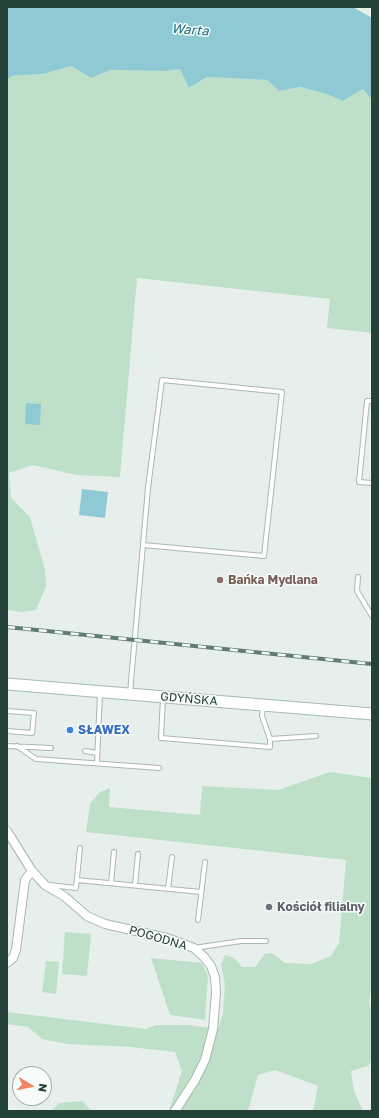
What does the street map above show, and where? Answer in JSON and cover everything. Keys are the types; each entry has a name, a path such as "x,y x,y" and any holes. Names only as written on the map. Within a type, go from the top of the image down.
{"main road":[{"name":"GDYŃSKA","path":"7,684 372,714"}],"street":[{"name":"POGODNA","path":"7,831 32,871 45,885 64,896 87,916 105,924 167,938 194,948 211,966 215,977 215,1018 205,1060 195,1080 175,1111"},
{"path":"7,963 13,958 16,950 25,880 32,871"}],"lane":[{"path":"130,694 143,545 148,488 162,380 282,392 264,556 143,545"},
{"path":"372,401 368,401 359,482 372,483"},
{"path":"358,577 357,591 372,616"},
{"path":"97,763 101,691"},
{"path":"163,697 161,722 162,738 270,747 270,739 262,716 263,705"},
{"path":"7,711 34,713 32,733 7,731"},
{"path":"270,739 316,736"},
{"path":"7,746 51,748"},
{"path":"17,746 36,758 159,768"},
{"path":"85,751 98,753"},
{"path":"45,885 76,888 80,848"},
{"path":"111,883 114,852"},
{"path":"135,885 138,854"},
{"path":"168,888 172,857"},
{"path":"198,920 205,862"},
{"path":"77,880 201,892"},
{"path":"194,948 241,941 266,942"}],"green space":[{"path":"71,66 91,78 110,70 165,71 180,69 189,88 207,77 267,80 279,91 301,87 326,94 343,101 363,89 372,100 372,333 327,328 330,299 137,278 120,477 76,475 33,465 9,473 11,498 30,517 45,570 46,586 36,610 22,612 7,610 7,80 11,76 43,74"},
{"path":"330,772 372,778 372,982 369,1003 372,1014 372,1060 368,1066 351,1071 354,1091 363,1111 313,1111 318,1086 275,1070 258,1075 248,1111 171,1111 170,1108 182,1071 175,1052 130,1047 68,1044 42,1039 28,1027 7,1024 7,1012 146,1029 156,1025 188,1025 218,1029 223,1013 225,985 221,964 225,955 234,958 242,967 255,967 265,954 272,953 285,963 311,964 331,956 339,943 346,860 86,832 90,804 100,792 110,788 109,807 200,815 202,786 278,790"},
{"path":"65,932 91,934 87,976 62,974"},
{"path":"151,958 202,963 208,976 205,1020 170,1015"},
{"path":"46,961 59,962 56,994 42,992"},
{"path":"83,1101 91,1111 52,1111 59,1103"}],"water":[{"name":"Warta","path":"7,7 353,7 372,18 372,100 363,89 343,101 326,94 301,87 279,91 267,80 207,77 189,88 180,69 165,71 110,70 91,78 71,66 43,74 11,76 7,80"},
{"path":"26,403 41,404 40,425 25,424"},
{"path":"82,489 108,492 105,518 79,515"}],"railway":[{"path":"7,627 372,664"}],"place":[{"name":"Bańka Mydlana","path":"220,580"},
{"name":"SŁAWEX","path":"70,730"},
{"name":"Kościół filialny","path":"269,907"}]}
